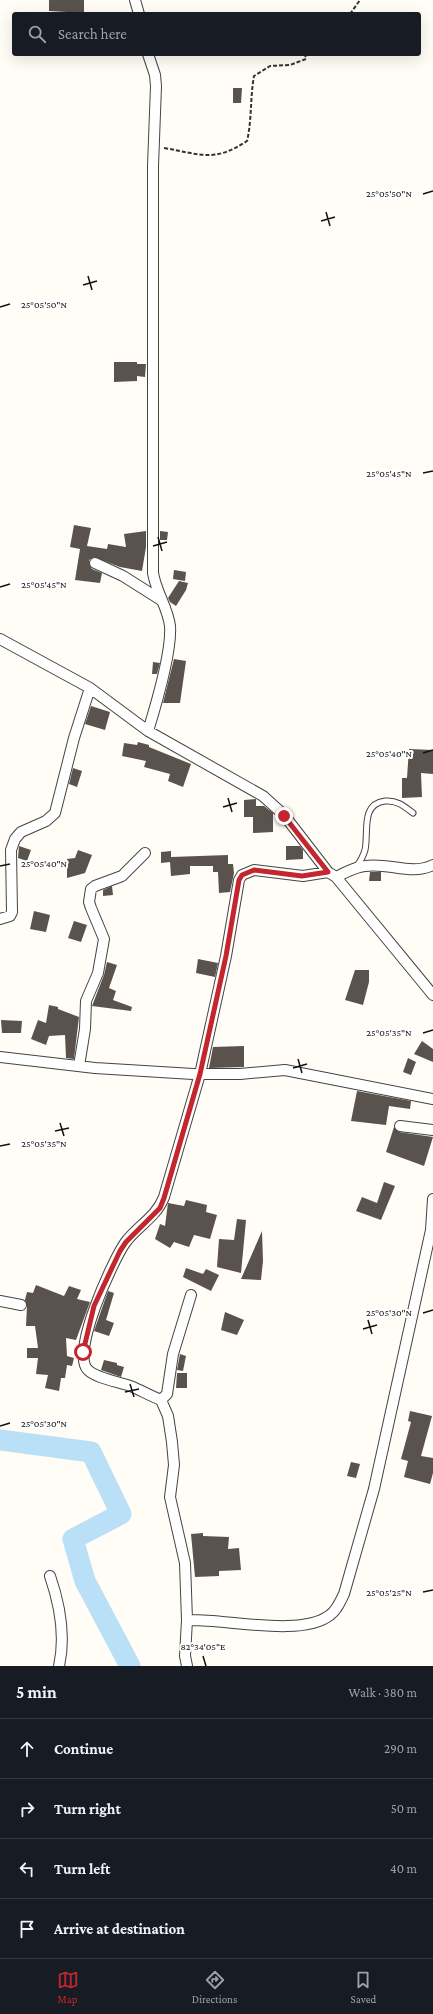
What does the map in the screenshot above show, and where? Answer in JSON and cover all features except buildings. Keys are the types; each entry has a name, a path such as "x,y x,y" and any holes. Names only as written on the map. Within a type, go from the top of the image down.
{"street":[{"path":"135,0 138,12"},
{"path":"149,56 155,75 156,86 154,148 153,573 157,592 170,625 169,641 154,714 149,728"},
{"path":"95,563 123,576 161,600"},
{"path":"0,639 90,688 149,728 263,796 342,872 433,995"},
{"path":"0,919 10,916 12,912 11,850 15,839 28,828 46,821 55,812 74,738 90,688"},
{"path":"79,1066 85,1029 86,1001 98,973 104,939 90,908 89,902 91,889 94,886 122,876 145,853"},
{"path":"187,1666 185,1656 187,1620 185,1563 170,1497 174,1465 168,1416 161,1400 133,1387 88,1371 83,1365 83,1352 94,1306 120,1251 126,1242 160,1208 200,1074 226,956 239,880 242,875 254,870 302,876 342,872 373,865 420,870 433,865"},
{"path":"0,1057 79,1066 200,1074 240,1074 285,1070 433,1098"},
{"path":"400,1126 433,1130"},
{"path":"187,1620 205,1619 242,1625 292,1625 322,1620 338,1607 344,1594 374,1489 431,1230 433,1199"},
{"path":"161,1400 166,1394 173,1354 191,1295"},
{"path":"0,1301 21,1305"},
{"path":"50,1576 58,1600 62,1629 59,1666"}],"lane":[{"path":"342,872 365,851 367,818 371,808 375,804 388,801 396,802 413,813"}],"path":[{"path":"351,12 360,0"},
{"path":"154,148 164,148 204,156 220,155 234,150 247,141 251,124 250,101 254,76 270,66 290,65 306,59 305,56"}],"waterway":[{"path":"0,1440 91,1452 121,1514 73,1539 85,1581 130,1666"}],"route":[{"path":"83,1352 94,1306 120,1251 135,1232 160,1208 164,1198 200,1074 226,956 239,880 242,875 248,871 254,870 302,876 328,872 284,816"}]}
